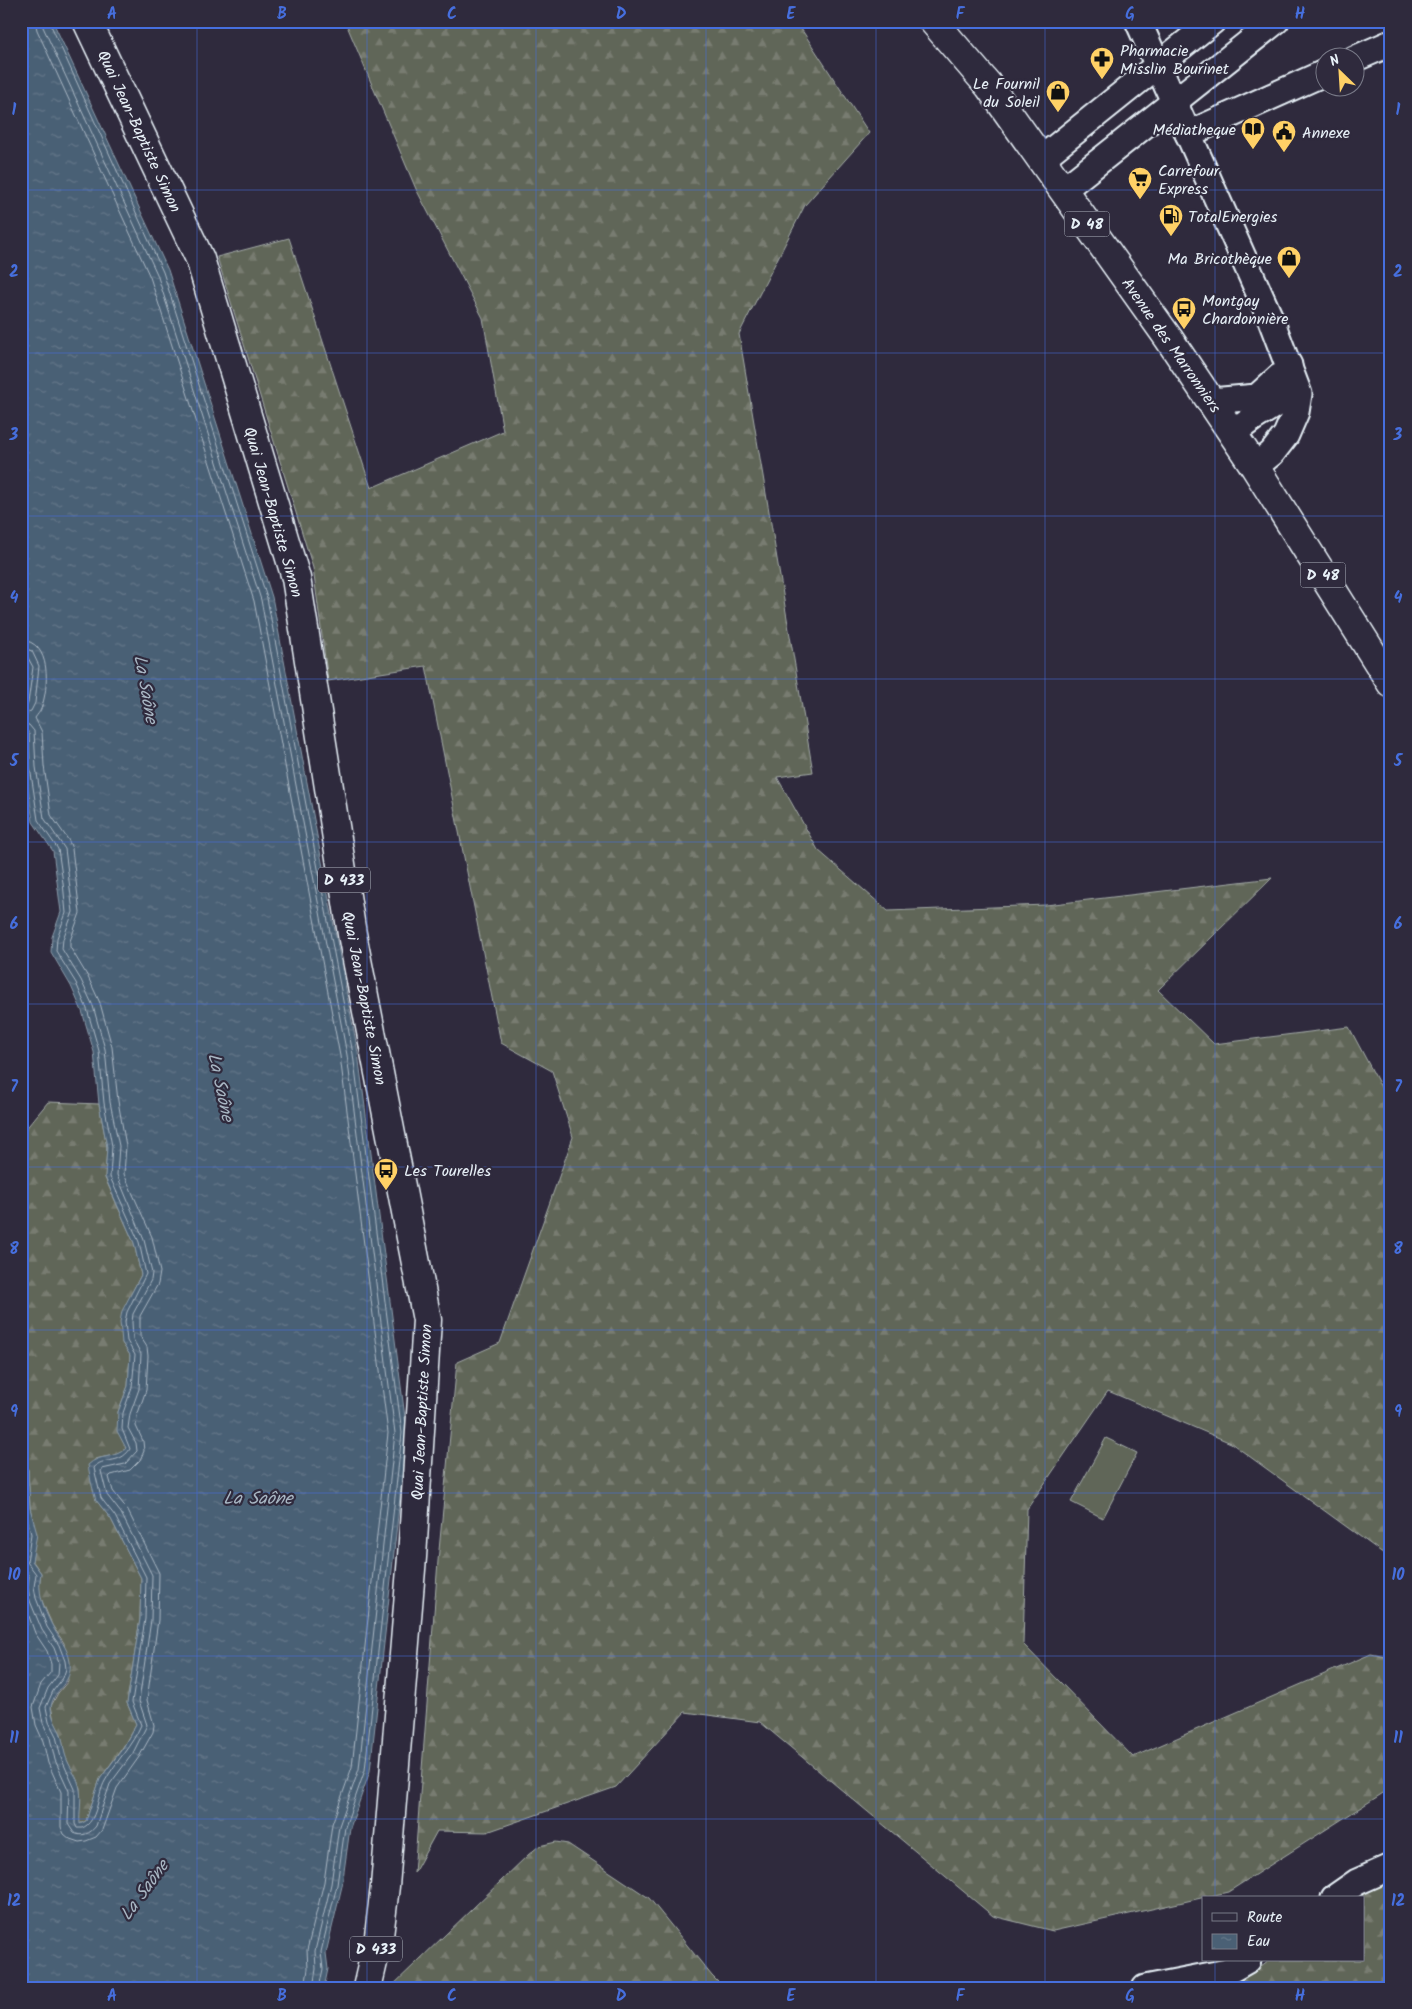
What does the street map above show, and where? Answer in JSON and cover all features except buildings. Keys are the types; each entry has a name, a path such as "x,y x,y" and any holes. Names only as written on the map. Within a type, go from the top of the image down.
{"main road":[{"name":"Quai Jean-Baptiste Simon","path":"87,21 200,259 296,578 352,934 427,1320 412,1557 389,1832 379,1936 367,1988"},
{"name":"Avenue des Marronniers","path":"933,21 989,86 1211,401 1255,467 1391,683"}],"street":[{"path":"1138,21 1274,327 1299,394 1296,412 1286,435 1272,453 1255,467"},
{"path":"1041,159 1214,21"},
{"path":"1063,190 1276,21"},
{"path":"1364,55 1391,43"},
{"path":"1188,134 1314,77"},
{"path":"1211,401 1257,397 1272,385 1289,366"},
{"path":"1233,433 1252,418 1276,404 1284,390 1289,366"},
{"path":"1337,1896 1357,1882 1391,1866"},
{"path":"1146,1988 1227,1972 1244,1962"}],"green space":[{"path":"345,21 796,21 869,133 805,205 739,334 813,772 777,777 818,850 888,911 1046,905 1272,878 1158,990 1214,1044 1349,1027 1391,1106 1391,1559 1231,1443 1108,1391 1027,1509 1023,1644 1133,1757 1371,1654 1391,1658 1391,1788 1228,1892 1202,1896 1202,1898 1053,1931 993,1916 760,1722 685,1712 616,1787 487,1832 437,1831 414,1873 438,1561 457,1362 500,1343 573,1137 552,1071 501,1043 426,666 328,681 313,568 217,257 289,238 371,488 503,431 483,318 416,189"},
{"path":"48,1102 99,1104 107,1147 105,1178 134,1243 141,1275 131,1294 122,1343 130,1355 128,1386 118,1412 126,1448 119,1454 95,1459 96,1500 111,1519 141,1578 140,1619 127,1703 136,1724 123,1747 100,1779 86,1821 79,1824 80,1788 65,1756 61,1734 54,1721 51,1706 58,1693 68,1681 64,1643 52,1625 40,1596 41,1573 32,1560 36,1534 30,1508 28,1470 21,1456 21,1147 24,1131"},
{"path":"1106,1438 1137,1453 1103,1518 1071,1502"},
{"path":"556,1842 568,1844 649,1898 712,1976 724,1988 390,1988 528,1855 539,1846"},
{"path":"1391,1878 1391,1988 1188,1988 1244,1979 1266,1962 1364,1962 1364,1896 1356,1896"}],"water":[{"name":"La Saône","path":"21,21 53,21 168,270 272,597 358,1053 407,1433 370,1771 350,1828 342,1886 326,1953 328,1969 324,1988 21,1988 21,1456 28,1470 30,1508 37,1534 32,1561 41,1573 40,1593 46,1612 54,1630 65,1647 70,1662 69,1676 55,1695 51,1710 61,1735 66,1759 76,1776 79,1786 81,1798 80,1824 86,1821 100,1779 123,1748 136,1724 127,1703 140,1619 141,1578 111,1519 96,1500 88,1465 97,1459 117,1454 126,1448 117,1431 118,1412 128,1386 130,1355 122,1343 120,1322 122,1311 141,1275 134,1243 105,1177 107,1147 99,1104 94,1052 82,1011 71,986 51,952 52,937 61,912 53,851 33,822 25,767 23,708 28,667 21,655"}],"place":[{"name":"Pharmacie Misslin Bourinet","path":"1102,80"},
{"name":"Le Fournil du Soleil","path":"1058,113"},
{"name":"Médiatheque","path":"1253,150"},
{"name":"Annexe","path":"1284,153"},
{"name":"Carrefour Express","path":"1140,200"},
{"name":"TotalEnergies","path":"1171,237"},
{"name":"Ma Bricothèque","path":"1289,279"},
{"name":"Montgay Chardonnière","path":"1184,330"},
{"name":"Les Tourelles","path":"386,1191"}]}
